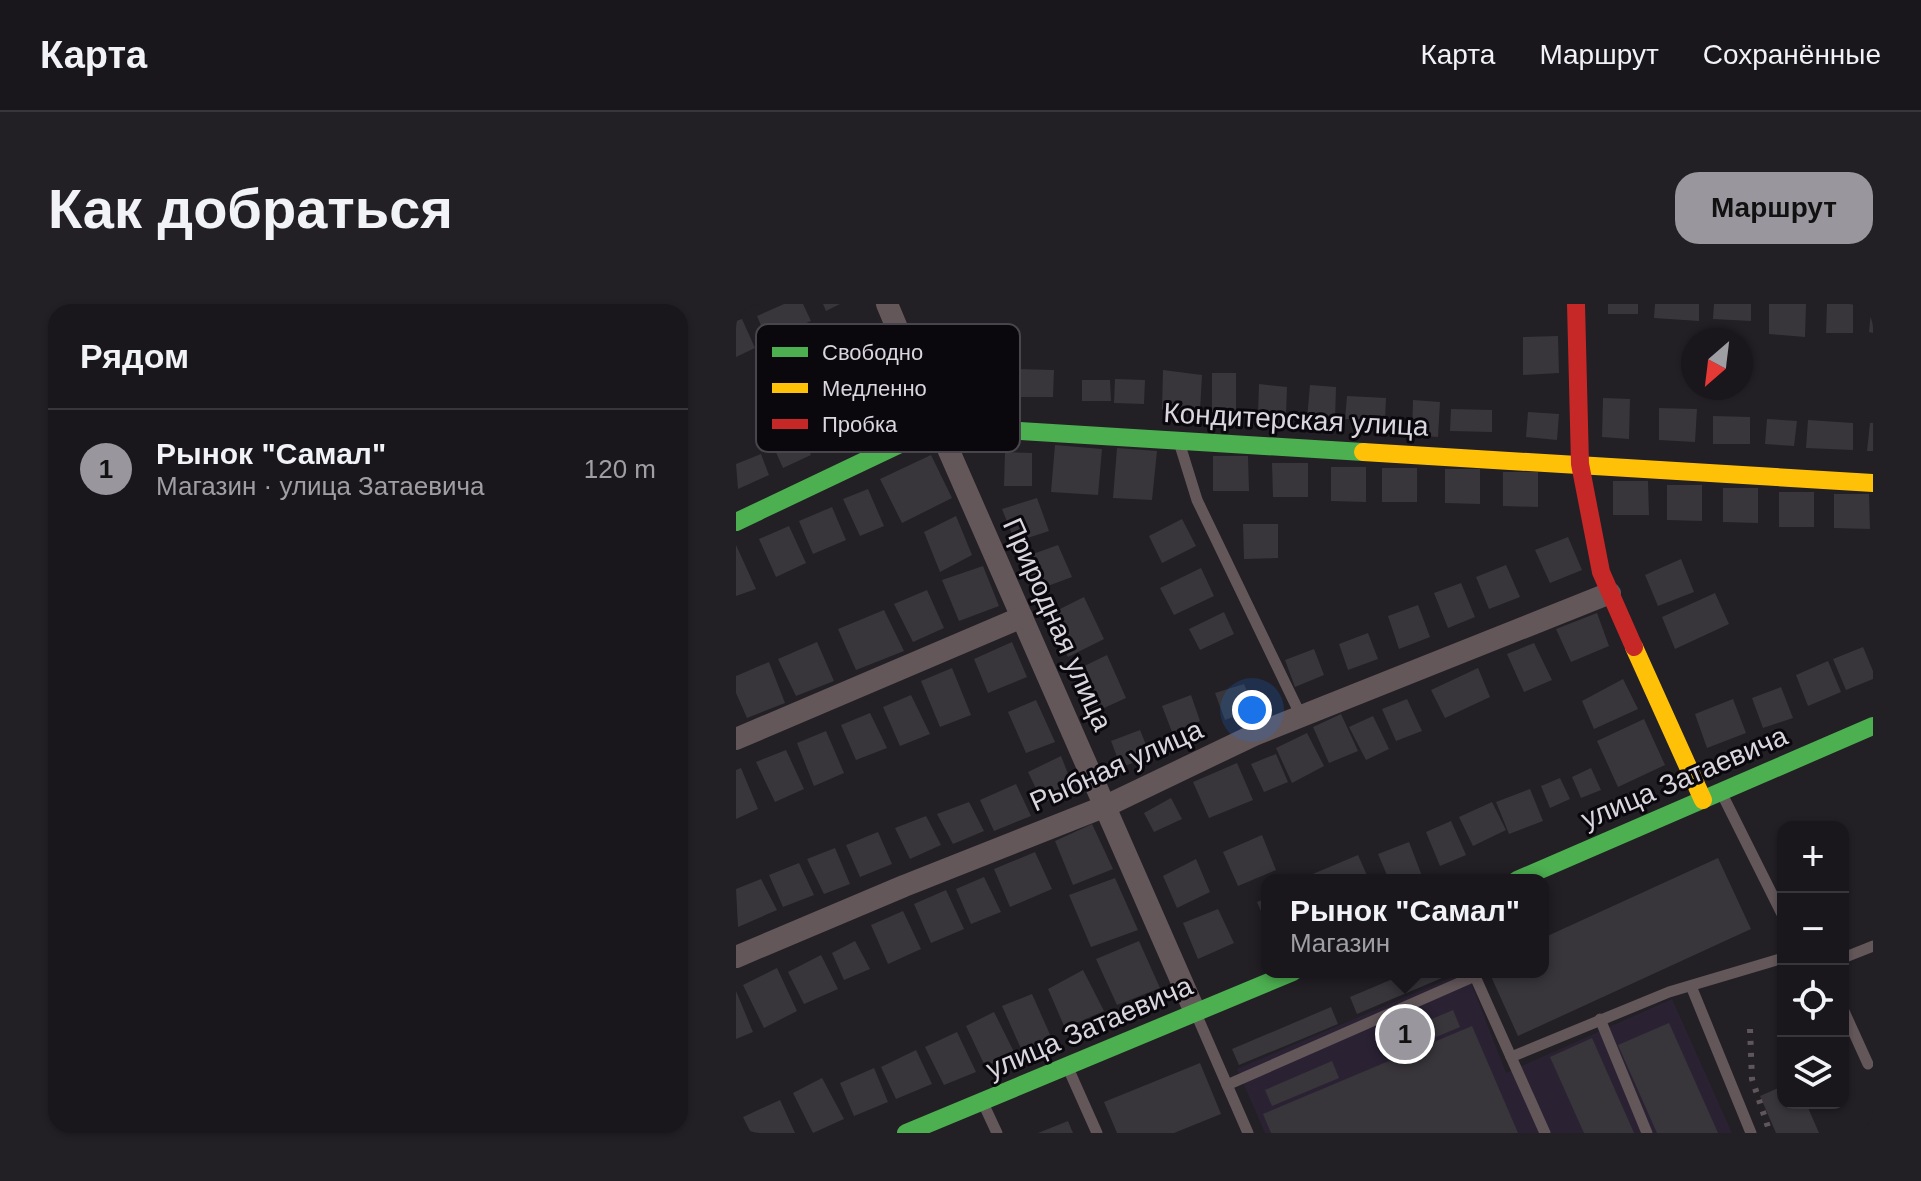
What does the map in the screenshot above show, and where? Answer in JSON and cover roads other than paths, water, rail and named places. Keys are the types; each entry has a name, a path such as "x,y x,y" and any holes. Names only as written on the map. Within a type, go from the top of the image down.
{"street":[{"name":"Природная улица","path":"887,304 895,324"},
{"path":"1576,304 1580,464 1601,572 1703,800"},
{"name":"Кондитерская улица","path":"1020,431 1873,483"},
{"name":"Кондитерская улица","path":"736,522 883,452"},
{"name":"Природная улица","path":"949,452 1195,1012"},
{"name":"Рыбная улица","path":"736,957 1106,806 1254,735 1610,593"},
{"path":"736,739 1022,617"},
{"name":"улица Затаевича","path":"1531,874 1873,726"},
{"name":"улица Затаевича","path":"906,1133 1278,978"}],"lane":[{"path":"1179,440 1197,500 1301,716"},
{"path":"1720,792 1777,904"},
{"path":"1849,956 1873,946"},
{"path":"1511,1057 1669,992 1777,960"},
{"path":"1227,1085 1465,978"},
{"path":"1476,978 1545,1133"},
{"path":"1691,986 1751,1133"},
{"path":"1195,1012 1248,1133"},
{"path":"1600,1019 1647,1133"},
{"path":"1849,1022 1868,1064"},
{"path":"1067,1067 1097,1133"},
{"path":"983,1102 997,1133"}],"railway":[{"path":"1750,1029 1752,1079 1770,1133"}],"place":[{"name":"Рынок \"Самал\"","path":"1405,1034"}]}
